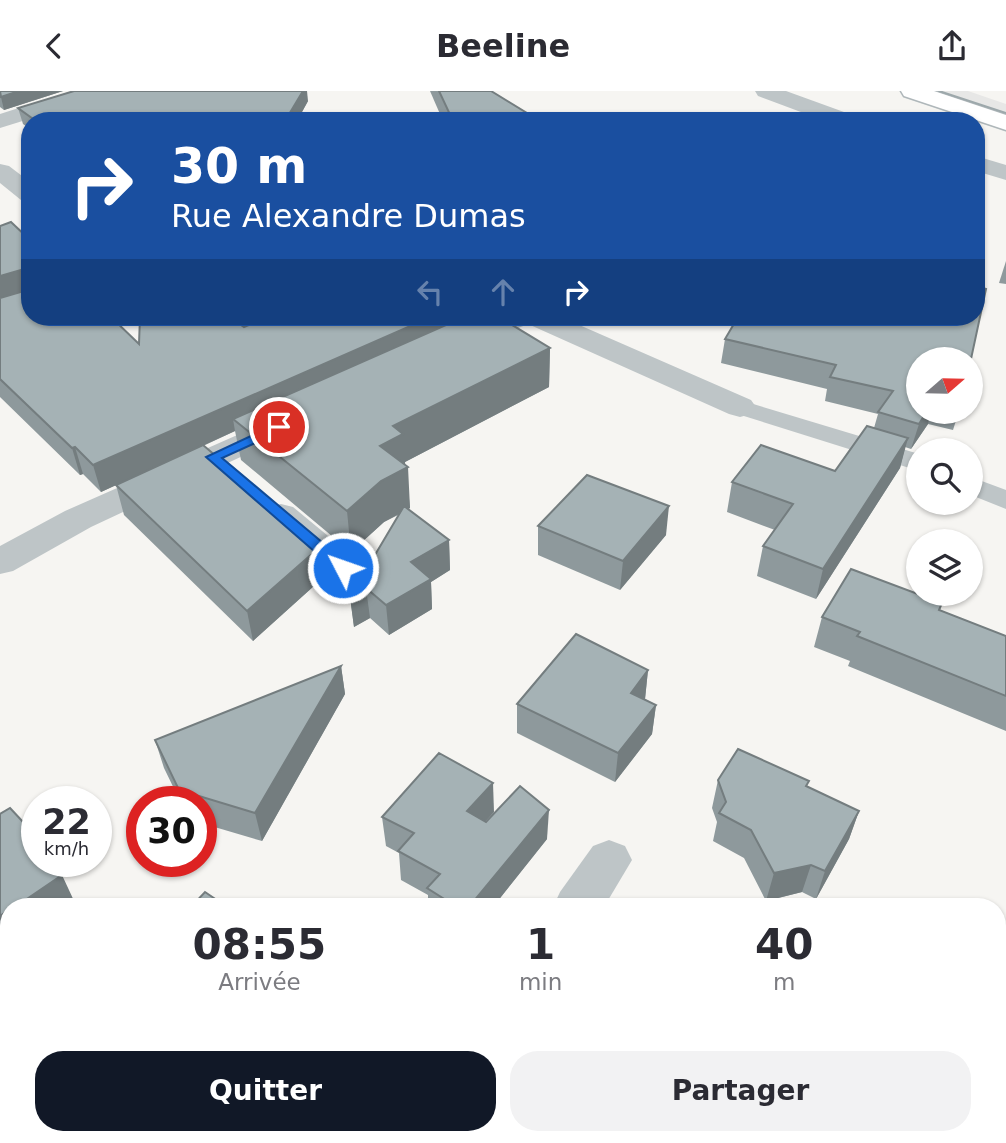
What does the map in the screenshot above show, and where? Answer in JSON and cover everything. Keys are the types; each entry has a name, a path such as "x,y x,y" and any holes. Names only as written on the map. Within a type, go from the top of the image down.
{"main road":[{"path":"912,91 974,112"},
{"path":"978,91 1006,101"},
{"path":"985,116 1006,123"}],"street":[{"path":"28,112 95,91"},
{"path":"766,91 823,112"},
{"path":"0,121 21,114"},
{"path":"985,166 1006,173"},
{"path":"0,171 21,188"},
{"path":"432,356 498,326"},
{"path":"557,326 740,407"},
{"path":"0,562 78,519 309,413"},
{"path":"213,457 343,568"},
{"path":"583,898 609,860"}],"lane":[{"path":"740,407 906,459"},
{"path":"983,490 1006,500"}],"shaded area":[{"path":"924,91 968,91 1006,104 1006,119"}],"building":[{"path":"0,91 19,91 1,97"},
{"path":"74,91 303,91 290,112 24,112 18,108"},
{"path":"439,91 491,91 525,112 449,112"},
{"path":"11,222 21,231 21,270 0,276 0,226"},
{"path":"21,292 21,326 120,326 139,344 140,326 410,326 93,465 0,379 0,298"},
{"path":"444,326 514,326 550,348 393,426 403,434 380,446 408,467 381,481 347,511 233,419"},
{"path":"733,326 978,326 974,347 906,347 906,420 878,412 893,391 830,377 836,365 725,339"},
{"path":"867,426 908,438 823,569 763,546 793,504 732,482 761,445 835,471"},
{"path":"203,445 321,546 247,611 116,485"},
{"path":"587,475 669,506 623,561 538,526"},
{"path":"404,506 449,540 411,562 431,579 386,605 366,588 350,597"},
{"path":"851,569 906,590 906,606 941,606 939,610 1006,636 1006,696 857,636 860,632 822,617"},
{"path":"576,634 648,670 631,693 656,705 618,753 517,704"},
{"path":"341,666 255,813 217,802 217,786 177,786 155,740"},
{"path":"738,749 809,781 806,786 859,811 825,871 811,865 774,873 751,830 719,813 726,802 718,780"},
{"path":"439,753 493,783 467,811 486,822 520,786 549,810 476,898 443,898 427,888 440,874 398,851 414,833 382,817"},
{"path":"10,808 21,820 21,877 59,877 28,898 0,898 0,814"},
{"path":"205,892 214,898 199,898"}],"tram line":[{"path":"939,91 1006,113"}],"route":[{"path":"279,427 213,457 343,568"}]}
